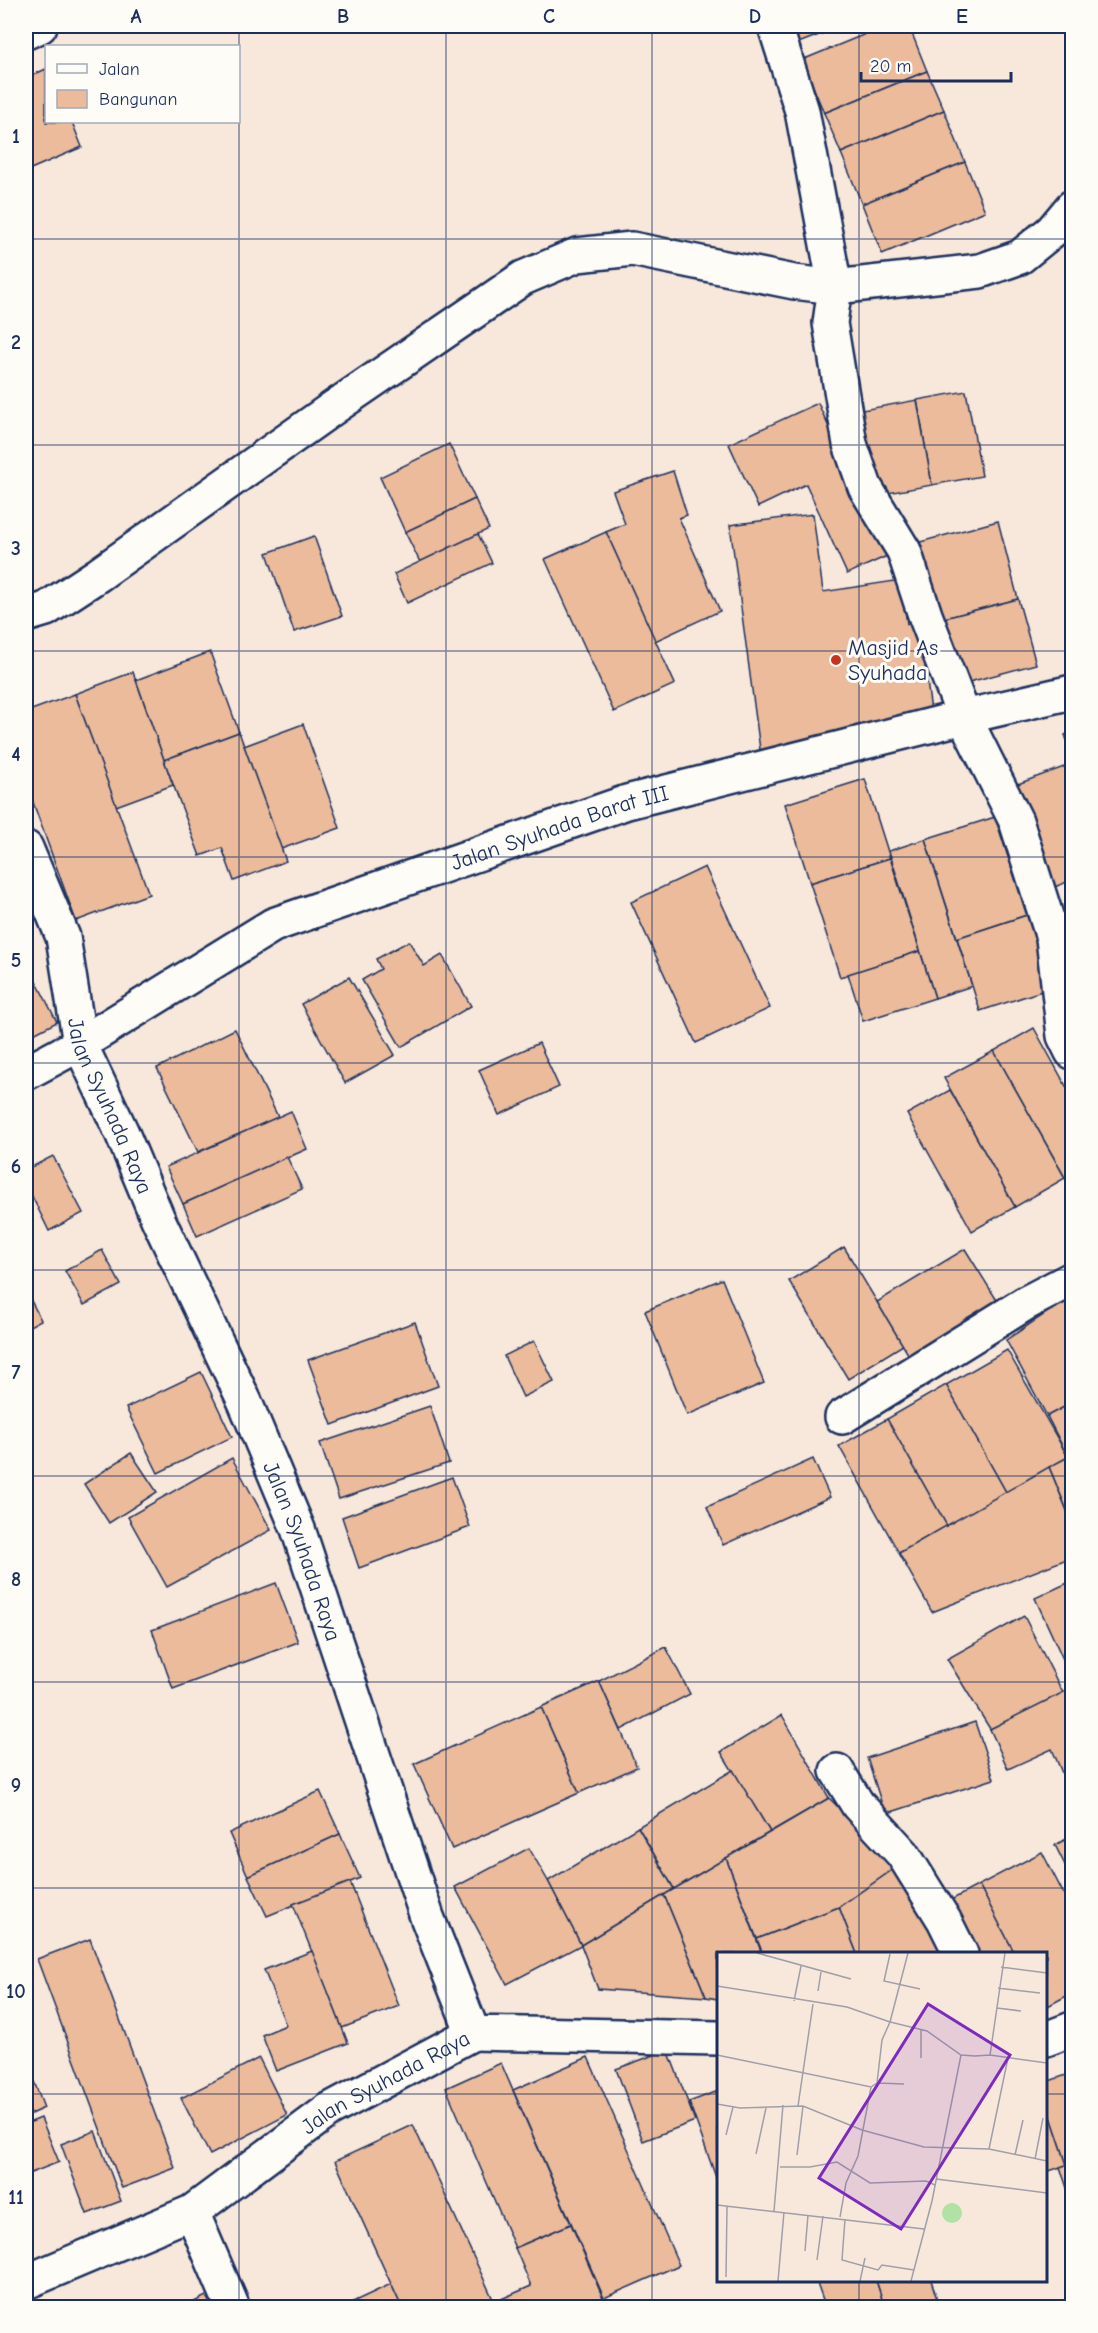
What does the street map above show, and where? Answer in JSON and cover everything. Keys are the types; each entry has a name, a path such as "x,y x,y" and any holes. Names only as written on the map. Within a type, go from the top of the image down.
{"street":[{"path":"26,32 40,26"},
{"path":"775,26 802,111 832,304 850,444 865,487 904,551 925,615 964,717 1016,821 1053,938 1064,1036 1072,1052"},
{"path":"26,615 46,609 98,575 333,408 523,278 577,255 632,249 794,282 832,304 980,271 1020,257 1052,231 1072,207"},
{"name":"Jalan Syuhada Barat III","path":"26,1073 80,1044 273,925 627,802 1072,692"},
{"name":"Jalan Syuhada Raya","path":"26,848 63,937 80,1044 158,1219 245,1402 298,1530 427,1917 473,2033 329,2110 192,2212 26,2282"},
{"path":"842,1417 1026,1303 1072,1279"},
{"path":"837,1771 858,1805 903,1854 944,1920 960,1952"},
{"path":"1047,2039 1072,2029"},
{"path":"473,2033 717,2038"},
{"path":"192,2212 233,2307"}],"building":[{"path":"789,26 842,26 796,44"},
{"path":"885,26 909,26 927,71 824,113 802,60"},
{"path":"45,69 45,123 72,123 82,147 26,171 26,78"},
{"path":"927,71 944,110 841,153 824,113"},
{"path":"944,110 965,162 862,204 841,153"},
{"path":"965,162 985,211 882,254 862,204"},
{"path":"966,391 982,476 932,485 917,400"},
{"path":"917,400 932,485 877,495 862,410"},
{"path":"818,403 887,556 847,574 806,484 758,507 729,444"},
{"path":"449,444 475,499 405,532 380,477"},
{"path":"673,471 687,515 679,518 720,611 655,641 606,532 625,524 613,491"},
{"path":"475,499 489,529 420,562 405,532"},
{"name":"Masjid As Syuhada","path":"813,514 823,592 901,580 907,624 919,622 931,711 761,757 730,525"},
{"path":"998,521 1018,599 941,619 920,542"},
{"path":"606,532 675,684 614,712 545,559"},
{"path":"478,534 492,563 407,603 394,574"},
{"path":"314,536 342,616 294,632 267,553"},
{"path":"1018,599 1036,664 958,685 941,619"},
{"path":"210,652 239,732 164,760 136,680"},
{"path":"133,672 173,785 116,806 75,694"},
{"path":"75,694 149,894 76,921 26,783 26,712"},
{"path":"303,724 340,828 281,849 244,746"},
{"path":"239,732 286,861 234,881 222,848 200,856 164,760"},
{"path":"1072,732 1072,754 1065,735"},
{"path":"1072,764 1072,880 1052,888 1015,785"},
{"path":"865,779 890,858 810,883 785,804"},
{"path":"995,817 1027,915 957,938 925,839"},
{"path":"925,839 972,986 935,998 889,851"},
{"path":"890,858 920,951 840,977 810,883"},
{"path":"705,867 770,1008 696,1043 631,902"},
{"path":"1027,915 1051,988 980,1011 957,938"},
{"path":"409,941 424,966 442,955 471,1006 401,1047 362,980 381,969 376,959"},
{"path":"920,951 935,998 863,1021 848,974"},
{"path":"26,961 57,1022 26,1038"},
{"path":"349,977 395,1055 345,1083 301,1004"},
{"path":"1034,1028 1072,1097 1071,1188 994,1051"},
{"path":"235,1029 278,1117 198,1152 157,1068"},
{"path":"539,1043 559,1087 499,1115 479,1070"},
{"path":"994,1051 1065,1178 1015,1207 944,1078"},
{"path":"950,1090 1015,1207 972,1231 907,1114"},
{"path":"291,1111 307,1149 183,1204 166,1167"},
{"path":"53,1156 83,1213 49,1231 26,1184 26,1170"},
{"path":"287,1157 302,1189 197,1236 183,1204"},
{"path":"844,1247 903,1345 848,1379 789,1281"},
{"path":"965,1249 1003,1310 914,1364 877,1302"},
{"path":"102,1250 121,1285 84,1305 65,1271"},
{"path":"722,1279 764,1383 687,1415 645,1311"},
{"path":"26,1291 41,1320 26,1328"},
{"path":"1072,1296 1072,1403 1047,1416 1006,1340"},
{"path":"415,1322 438,1386 332,1425 308,1360"},
{"path":"534,1341 554,1382 523,1397 504,1356"},
{"path":"1007,1350 1068,1457 1006,1492 946,1385"},
{"path":"201,1372 232,1437 158,1473 126,1408"},
{"path":"946,1385 1006,1492 947,1526 887,1419"},
{"path":"1072,1403 1072,1455 1068,1457 1047,1416"},
{"path":"430,1406 449,1463 339,1499 320,1443"},
{"path":"887,1419 947,1526 899,1553 839,1446"},
{"path":"131,1453 157,1492 109,1523 84,1484"},
{"path":"1072,1455 1072,1522 1049,1467"},
{"path":"232,1458 271,1530 167,1587 128,1517"},
{"path":"813,1459 830,1497 723,1545 707,1507"},
{"path":"1049,1467 1072,1523 1072,1557 932,1612 899,1553"},
{"path":"452,1477 470,1527 359,1568 342,1517"},
{"path":"1072,1581 1072,1668 1068,1670 1035,1598"},
{"path":"276,1583 298,1642 173,1689 152,1630"},
{"path":"1024,1616 1063,1693 990,1729 947,1659"},
{"path":"666,1647 690,1694 621,1730 599,1681"},
{"path":"599,1681 637,1767 579,1793 541,1707"},
{"path":"1072,1688 1072,1797 1052,1749 1008,1769 990,1729"},
{"path":"541,1707 579,1793 452,1849 414,1764"},
{"path":"782,1715 829,1798 770,1832 721,1752"},
{"path":"975,1722 994,1779 885,1814 867,1758"},
{"path":"733,1770 770,1832 674,1889 638,1827"},
{"path":"320,1791 340,1834 248,1876 229,1833"},
{"path":"829,1798 898,1866 839,1907 757,1939 726,1858"},
{"path":"638,1827 674,1889 581,1945 548,1881"},
{"path":"340,1834 360,1878 267,1916 248,1876"},
{"path":"1072,1836 1072,1879 1055,1845"},
{"path":"529,1848 581,1945 507,1984 455,1887"},
{"path":"1042,1852 1072,1910 1072,1993 1047,2006 1047,1952 1014,1952 979,1885"},
{"path":"726,1858 761,1952 717,1952 717,1999 706,1997 664,1895"},
{"path":"898,1866 945,1952 856,1952 839,1907"},
{"path":"350,1882 399,2006 342,2028 293,1904"},
{"path":"979,1885 1014,1952 976,1952 949,1901"},
{"path":"664,1895 706,1997 598,1989 581,1945"},
{"path":"839,1907 856,1952 762,1952 757,1939"},
{"path":"90,1939 175,2168 122,2188 37,1959"},
{"path":"312,1951 348,2043 276,2071 262,2035 286,2025 264,1970"},
{"path":"668,2050 695,2121 643,2141 616,2069"},
{"path":"588,2057 679,2265 604,2298 513,2090"},
{"path":"259,2058 287,2115 210,2155 181,2098"},
{"path":"26,2060 44,2108 26,2116"},
{"path":"501,2063 571,2224 515,2248 446,2088"},
{"path":"1072,2073 1072,2163 1067,2165 1047,2105 1047,2082"},
{"path":"717,2091 717,2180 689,2102"},
{"path":"1047,2105 1067,2165 1047,2172"},
{"path":"41,2118 59,2162 26,2175 26,2124"},
{"path":"413,2125 497,2308 402,2308 335,2161"},
{"path":"95,2131 121,2201 87,2214 61,2144"},
{"path":"1072,2163 1072,2203 1060,2167"},
{"path":"571,2224 606,2305 599,2308 502,2308 499,2300 531,2286 515,2248"},
{"path":"817,2282 877,2282 885,2308 826,2308"},
{"path":"877,2282 932,2282 937,2299 912,2308 885,2308"},
{"path":"391,2284 402,2308 340,2308"},
{"path":"206,2296 212,2308 182,2308"}],"place":[{"name":"Masjid As Syuhada","path":"836,660"}]}
